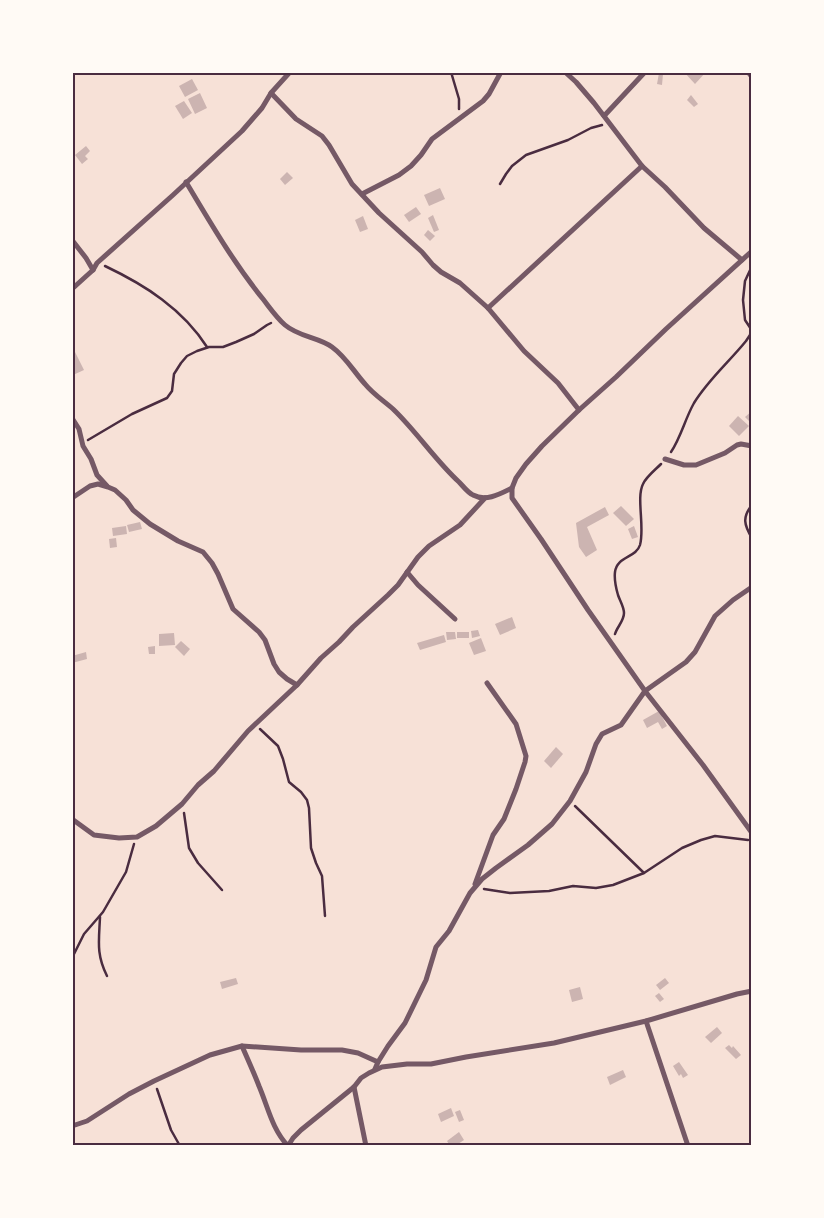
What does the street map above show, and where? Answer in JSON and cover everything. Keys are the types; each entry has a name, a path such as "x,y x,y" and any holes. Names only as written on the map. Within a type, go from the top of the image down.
{"street":[{"path":"72,289 93,270 97,263 242,131 290,72"},
{"path":"362,194 399,175 411,166 432,139 483,101 501,72"},
{"path":"565,72 576,82 604,116 642,166 666,187 704,228 742,260"},
{"path":"604,116 645,72"},
{"path":"748,72 752,77"},
{"path":"271,93 296,118 322,136 352,184 379,213 422,252 437,269 460,284 488,308 524,351 558,383 579,410"},
{"path":"488,308 642,166"},
{"path":"186,182 230,255 248,281 280,320 295,332 320,340 331,346 341,355 364,384 393,409 428,446 446,470 472,495 485,498 512,488"},
{"path":"72,240 93,270"},
{"path":"752,251 542,446 526,464 516,478 512,488 512,498 588,610 645,691 703,764 752,834"},
{"path":"72,418 79,429 83,444 97,475 108,487"},
{"path":"665,459 684,465 696,465 725,453 737,445 752,446"},
{"path":"72,498 90,486 98,484 108,487 115,490 133,510 150,524 178,541 203,552 218,574 233,609 259,632 265,640 274,664 283,675 297,685"},
{"path":"72,819 94,835 119,838 137,836 156,826 182,804 198,785 214,771 248,731 297,685 352,627 398,585 429,546 460,525 485,498"},
{"path":"407,572 418,585 455,619"},
{"path":"474,887 552,824 570,801 586,772 599,738 605,732 622,725 645,691 686,662 695,652 715,616 752,587"},
{"path":"375,1069 388,1046 405,1023 426,980 436,947 449,931 474,887 493,835 504,819 525,762 526,756 516,724 487,683"},
{"path":"242,1046 273,1124 288,1146 301,1130 375,1069 407,1064 431,1064 554,1043 646,1021 752,991"},
{"path":"646,1021 688,1146"},
{"path":"72,1126 87,1121 129,1094 154,1081 210,1055 242,1046 301,1050 342,1050 358,1053 378,1062"},
{"path":"354,1087 366,1146"}],"path":[{"path":"451,72 458,92 460,106 454,122"},
{"path":"500,184 512,166 526,155 568,140 591,128 609,123"},
{"path":"97,263 123,274 158,295 190,324 208,348"},
{"path":"83,444 125,418 167,398 172,391 174,374 188,356 197,351 223,347 236,342 254,334 266,325 280,320"},
{"path":"752,505 746,511 745,518 745,524 752,538"},
{"path":"256,724 278,746 289,782 301,792 310,808 311,848 324,882 326,916"},
{"path":"570,801 644,873"},
{"path":"182,804 188,848 198,863 222,890"},
{"path":"72,958 84,934 100,916 126,872 137,836"},
{"path":"474,887 510,893 549,891 573,886 596,888 613,885 644,873 682,848 700,840 715,836 752,841"},
{"path":"100,916 99,954 101,964 108,976"},
{"path":"154,1081 171,1130 180,1146"}],"building":[{"path":"684,72 706,72 695,84"},
{"path":"659,73 663,74 662,85 657,84"},
{"path":"192,79 198,90 185,97 179,86"},
{"path":"200,93 207,108 195,114 188,99"},
{"path":"691,95 698,104 694,107 687,100"},
{"path":"184,101 192,113 183,119 175,106"},
{"path":"86,146 90,151 85,156 88,159 82,164 75,155"},
{"path":"287,172 293,178 285,185 280,179"},
{"path":"440,188 445,199 429,206 424,195"},
{"path":"416,207 421,214 409,222 404,215"},
{"path":"433,215 439,230 434,232 428,218"},
{"path":"363,216 368,229 360,232 355,220"},
{"path":"428,230 435,236 430,241 424,235"},
{"path":"75,352 84,370 73,375 72,353"},
{"path":"752,411 752,424 745,417"},
{"path":"738,416 749,426 739,436 729,426"},
{"path":"621,506 634,519 626,526 613,513"},
{"path":"605,507 609,515 587,527 597,550 586,557 579,547 576,523"},
{"path":"140,522 142,529 129,532 127,525"},
{"path":"126,526 127,534 113,536 112,528"},
{"path":"634,526 638,537 632,539 628,529"},
{"path":"116,538 117,547 110,548 109,539"},
{"path":"512,617 516,628 500,635 495,624"},
{"path":"478,630 480,636 472,638 471,631"},
{"path":"446,632 455,632 456,639 447,640"},
{"path":"457,632 469,632 469,638 457,638"},
{"path":"174,633 175,645 159,646 159,634"},
{"path":"444,635 446,642 420,650 417,643"},
{"path":"481,638 486,651 474,655 469,643"},
{"path":"181,641 190,649 184,656 175,647"},
{"path":"155,646 155,654 149,654 148,647"},
{"path":"86,652 87,659 72,663 72,656"},
{"path":"659,711 667,726 662,729 658,722 647,728 643,720"},
{"path":"556,747 563,754 551,768 544,761"},
{"path":"236,978 238,984 222,989 220,982"},
{"path":"665,978 669,983 660,990 656,985"},
{"path":"580,987 583,999 572,1002 569,990"},
{"path":"659,993 664,999 660,1002 655,996"},
{"path":"717,1027 722,1033 711,1043 705,1037"},
{"path":"729,1045 732,1048 733,1046 741,1055 736,1059 725,1048"},
{"path":"679,1062 688,1075 683,1078 681,1074 679,1076 673,1066"},
{"path":"623,1070 626,1077 610,1085 607,1077"},
{"path":"451,1108 454,1116 441,1122 438,1114"},
{"path":"460,1110 464,1120 459,1122 455,1112"},
{"path":"459,1132 464,1140 455,1146 450,1146 447,1141"}]}
